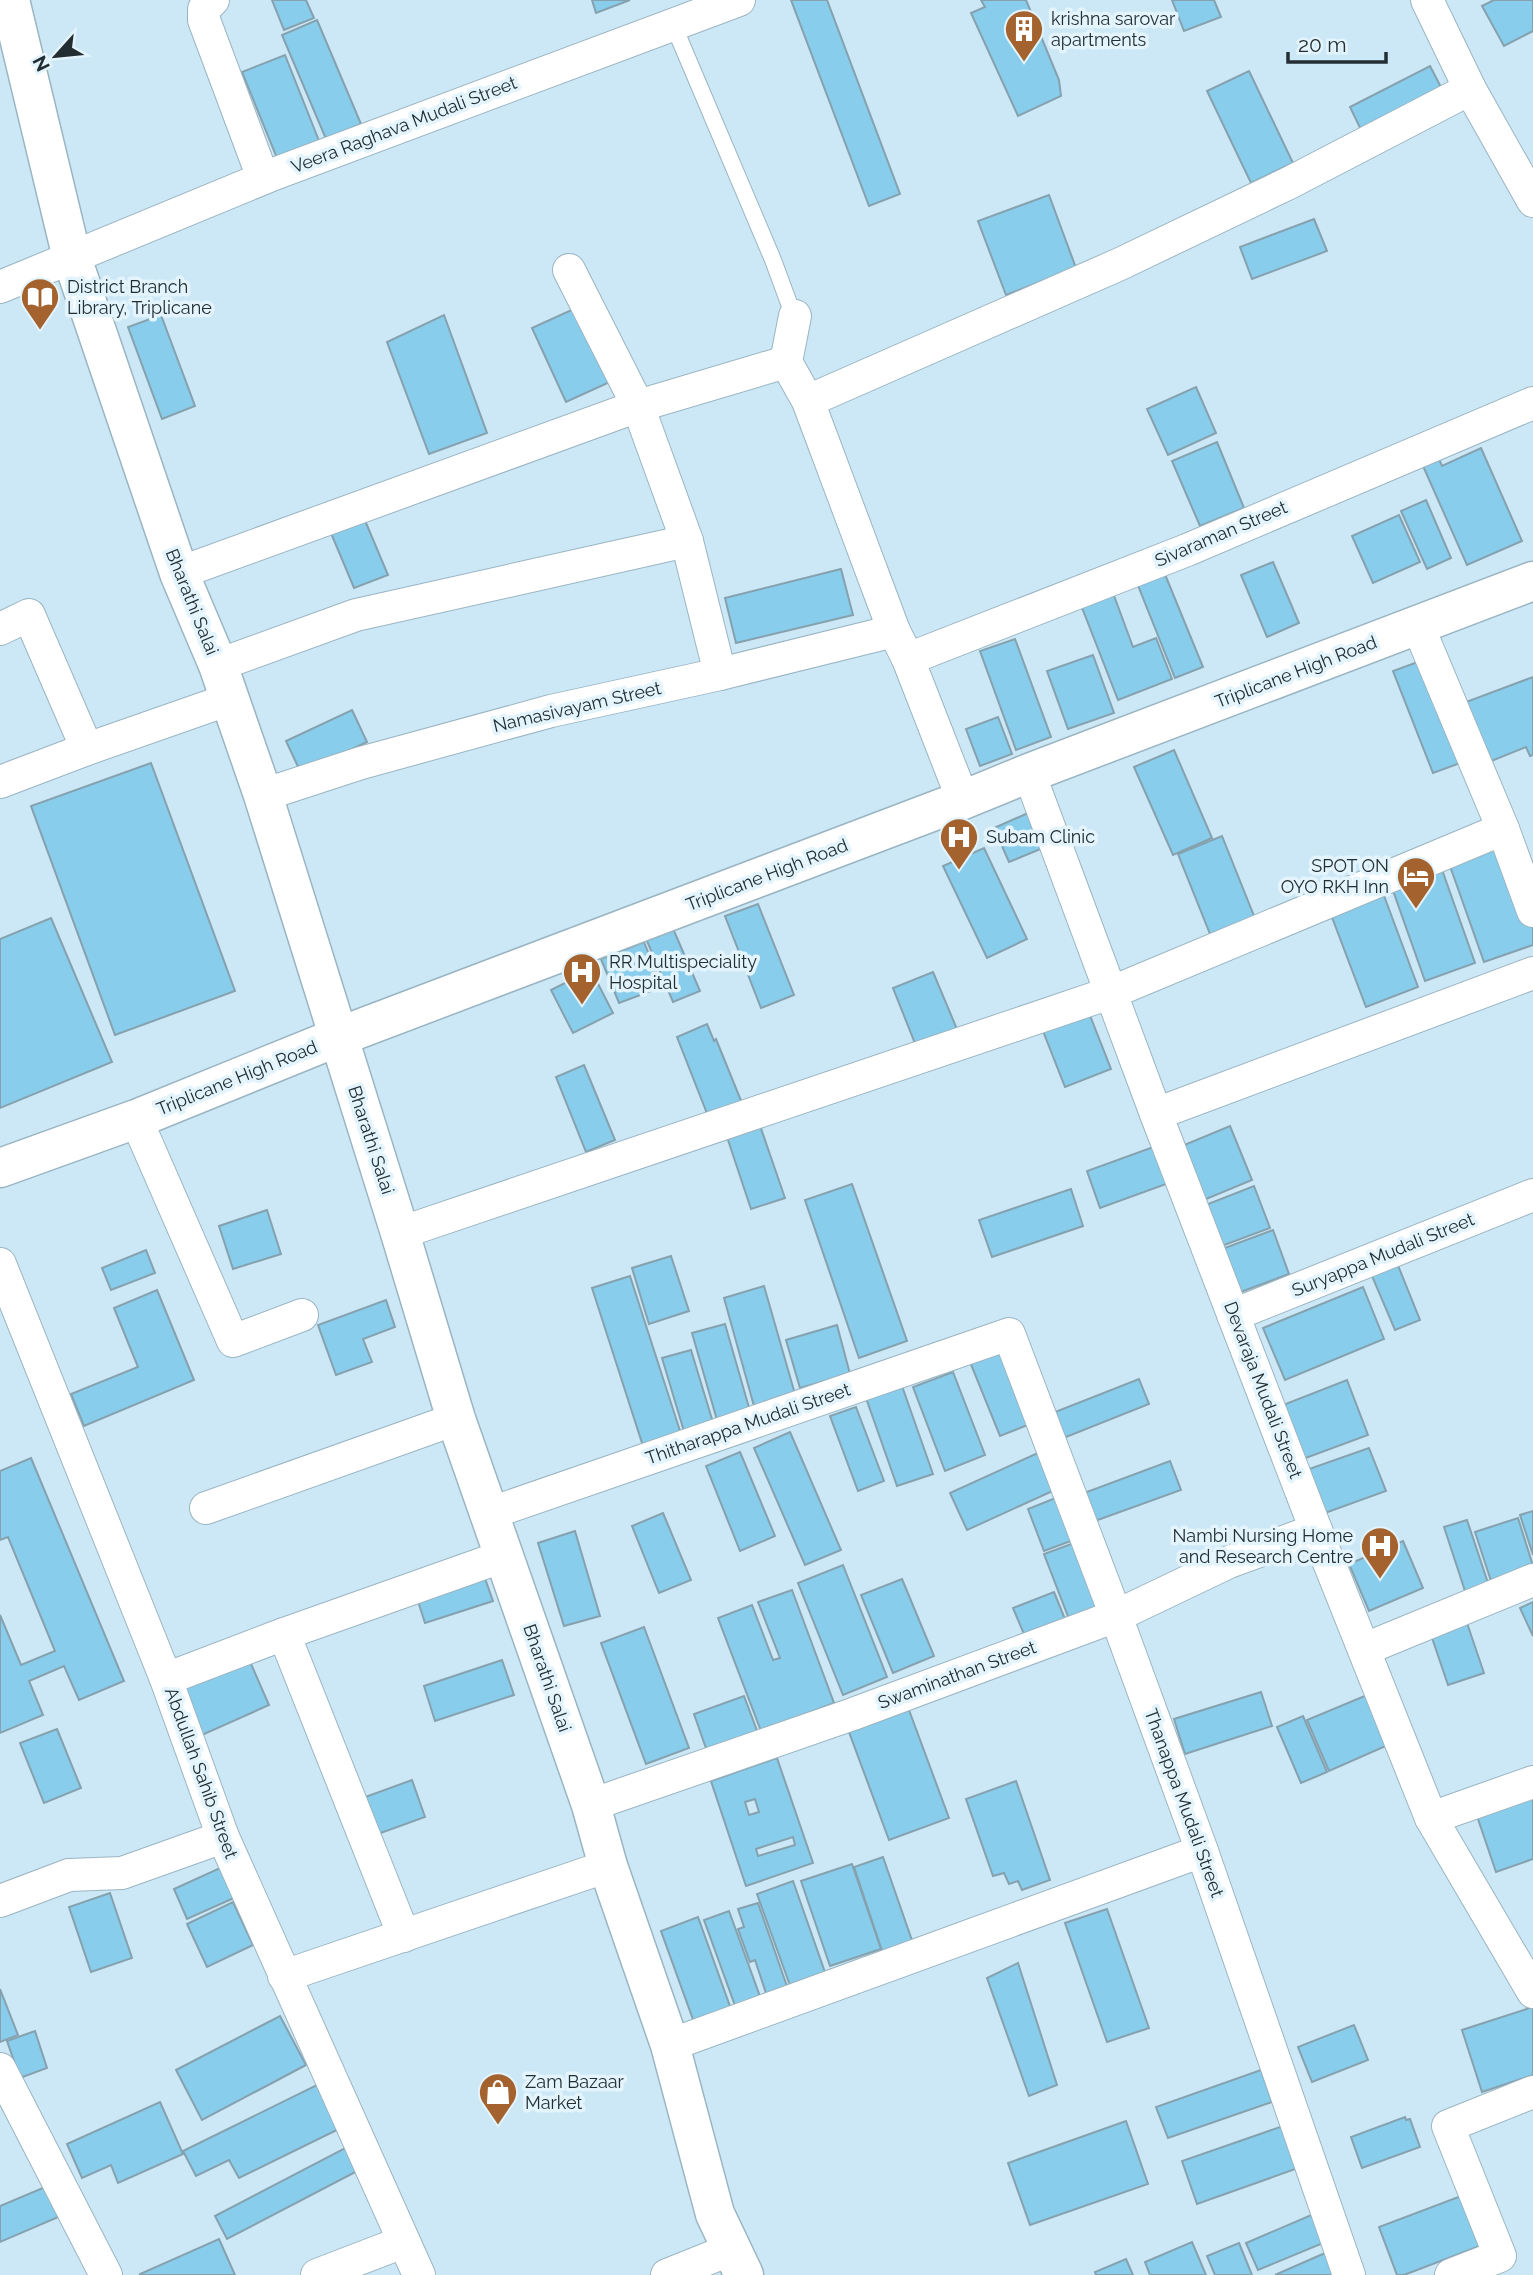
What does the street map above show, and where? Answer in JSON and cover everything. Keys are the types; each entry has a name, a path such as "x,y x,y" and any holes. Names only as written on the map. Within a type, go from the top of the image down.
{"street":[{"name":"Bharathi Salai","path":"10,0 72,258 179,573 224,682 263,795 456,1419 591,1805 608,1866 670,2045 715,2214 738,2262"},
{"path":"213,0 204,9 204,20 263,178"},
{"name":"Veera Raghava Mudali Street","path":"0,287 263,178 739,0"},
{"path":"1427,0 1470,89 1523,158 1533,201"},
{"path":"808,401 1120,264 1289,183 1470,89"},
{"path":"569,270 638,406 687,541 720,674"},
{"path":"793,311 786,362 808,401 894,631 908,659 963,800"},
{"path":"179,573 638,406 786,362"},
{"name":"Sivaraman Street","path":"908,659 1187,550 1533,403"},
{"path":"0,782 87,749 356,615 687,541"},
{"name":"Triplicane High Road","path":"0,1168 136,1119 338,1037 1533,581"},
{"path":"0,629 29,615 87,749"},
{"path":"1418,626 1503,829 1533,911"},
{"name":"Namasivayam Street","path":"263,795 361,763 551,711 720,674 894,631"},
{"name":"Devaraja Mudali Street","path":"1028,772 1316,1530 1432,1818 1533,1992"},
{"path":"400,1233 1110,993 1503,829"},
{"path":"1156,1114 1533,973"},
{"path":"136,1119 233,1341 302,1315"},
{"name":"Suryappa Mudali Street","path":"1233,1315 1533,1195"},
{"name":"Abdullah Sahib Street","path":"0,1265 166,1679 223,1837 419,2275"},
{"name":"Thitharappa Mudali Street","path":"488,1514 1009,1334"},
{"name":"Thanappa Mudali Street","path":"1009,1334 1202,1851 1349,2275"},
{"path":"206,1508 456,1419"},
{"name":"Swaminathan Street","path":"591,1805 853,1714 1116,1616 1229,1562 1316,1530"},
{"path":"166,1679 504,1556"},
{"path":"1365,1648 1533,1580"},
{"path":"284,1634 404,1936"},
{"path":"1432,1818 1533,1782"},
{"path":"0,1901 69,1875 122,1873 223,1837"},
{"path":"670,2045 1202,1851"},
{"path":"284,1976 608,1866"},
{"path":"0,2069 106,2275"},
{"path":"1451,2275 1500,2256 1448,2126 1533,2092"},
{"path":"317,2275 403,2242"},
{"path":"667,2275 738,2262"}],"lane":[{"path":"673,24 793,311"}],"building":[{"path":"272,0 306,0 314,18 284,30"},
{"path":"592,0 630,0 596,13"},
{"path":"791,0 827,0 900,194 869,206"},
{"name":"krishna sarovar apartments","path":"981,0 1026,0 1059,80 1061,96 1018,116 971,13 985,7"},
{"path":"1172,0 1214,0 1221,17 1184,31"},
{"path":"1494,0 1533,0 1533,31 1504,46 1482,6"},
{"path":"317,20 361,124 326,139 282,35"},
{"path":"285,55 321,146 279,163 242,72"},
{"path":"1430,66 1443,91 1362,132 1350,107"},
{"path":"1249,71 1293,163 1251,183 1207,91"},
{"path":"1049,195 1076,268 1006,295 978,221"},
{"path":"1314,219 1327,251 1252,279 1240,247"},
{"path":"578,307 612,381 566,402 532,328"},
{"path":"161,315 195,406 162,419 128,327"},
{"path":"444,315 487,433 429,454 387,342"},
{"path":"1196,387 1216,433 1168,455 1147,409"},
{"path":"1217,442 1244,508 1200,526 1172,461"},
{"path":"1481,448 1522,541 1467,565 1419,457 1435,450 1442,466"},
{"path":"1426,500 1451,558 1427,569 1401,511"},
{"path":"361,511 388,575 354,588 328,526"},
{"path":"1399,515 1420,562 1373,583 1352,536"},
{"path":"1273,562 1299,623 1267,637 1241,575"},
{"path":"841,569 853,615 736,643 725,598"},
{"path":"1164,572 1203,667 1175,678 1137,583"},
{"path":"1113,593 1133,647 1156,638 1172,679 1118,700 1081,605"},
{"path":"1015,639 1051,737 1016,750 980,651"},
{"path":"1093,655 1114,713 1068,729 1047,671"},
{"path":"1423,660 1463,762 1433,773 1393,671"},
{"path":"1533,677 1533,755 1530,756 1526,747 1489,762 1466,702"},
{"path":"352,710 367,742 301,773 286,741"},
{"path":"998,717 1012,754 980,766 966,729"},
{"path":"1174,750 1212,838 1173,855 1134,767"},
{"path":"151,763 235,991 115,1035 31,806"},
{"path":"1028,813 1043,848 1009,862 994,828"},
{"path":"1222,836 1256,921 1212,939 1178,854"},
{"path":"1504,846 1533,926 1533,945 1484,962 1450,866"},
{"path":"984,848 1027,939 987,958 943,866"},
{"path":"1440,864 1475,963 1425,981 1390,882"},
{"path":"1380,885 1418,987 1366,1007 1327,904"},
{"path":"758,904 794,995 761,1008 725,916"},
{"path":"51,918 112,1062 0,1108 0,939"},
{"path":"671,924 700,991 673,1002 644,934"},
{"path":"644,942 662,987 619,1003 601,959"},
{"path":"591,970 613,1013 573,1033 551,990"},
{"path":"933,972 959,1034 918,1051 893,988"},
{"path":"1089,1013 1111,1069 1065,1087 1043,1031"},
{"path":"707,1024 714,1041 716,1039 744,1108 710,1121 677,1037"},
{"path":"584,1065 615,1140 586,1152 556,1077"},
{"path":"756,1114 785,1198 751,1209 723,1125"},
{"path":"1230,1126 1252,1180 1199,1202 1177,1148"},
{"path":"1156,1146 1169,1183 1100,1208 1087,1171"},
{"path":"852,1184 907,1341 859,1358 805,1200"},
{"path":"1254,1186 1270,1228 1219,1247 1203,1206"},
{"path":"1071,1189 1083,1226 992,1257 979,1220"},
{"path":"267,1210 281,1254 233,1269 219,1226"},
{"path":"1273,1230 1289,1274 1238,1293 1222,1249"},
{"path":"146,1250 155,1273 111,1290 102,1268"},
{"path":"671,1256 689,1311 649,1324 632,1268"},
{"path":"1395,1258 1420,1320 1395,1330 1369,1269"},
{"path":"630,1276 681,1434 643,1446 592,1288"},
{"path":"764,1286 795,1394 754,1406 724,1298"},
{"path":"1363,1287 1384,1339 1285,1380 1263,1328"},
{"path":"157,1290 194,1380 84,1426 71,1394 138,1367 114,1308"},
{"path":"386,1300 395,1327 363,1339 372,1362 336,1375 318,1325"},
{"path":"725,1324 752,1418 719,1427 692,1333"},
{"path":"837,1325 850,1374 800,1388 786,1340"},
{"path":"1005,1348 1035,1422 1000,1436 970,1362"},
{"path":"691,1350 715,1429 686,1438 662,1358"},
{"path":"953,1372 985,1455 945,1471 913,1387"},
{"path":"1139,1379 1149,1404 1061,1439 1050,1414"},
{"path":"1347,1380 1368,1435 1303,1459 1283,1405"},
{"path":"902,1386 933,1474 897,1486 866,1398"},
{"path":"856,1407 884,1481 858,1491 830,1416"},
{"path":"790,1432 841,1550 805,1565 754,1448"},
{"path":"1369,1448 1386,1491 1325,1513 1309,1469"},
{"path":"740,1452 775,1536 740,1551 706,1466"},
{"path":"1040,1452 1057,1489 967,1530 950,1493"},
{"path":"31,1458 124,1681 79,1700 64,1666 29,1681 43,1715 0,1733 0,1615 21,1665 55,1651 8,1537 0,1540 0,1471"},
{"path":"1170,1461 1181,1490 1095,1521 1084,1493"},
{"path":"1063,1495 1079,1538 1044,1551 1028,1509"},
{"path":"1533,1511 1533,1555 1520,1515"},
{"path":"663,1513 691,1580 659,1593 632,1526"},
{"path":"1518,1518 1533,1566 1492,1584 1475,1532"},
{"path":"1467,1520 1489,1586 1466,1594 1444,1527"},
{"path":"575,1531 600,1616 564,1626 538,1543"},
{"path":"1082,1540 1108,1604 1069,1619 1044,1554"},
{"path":"1403,1541 1423,1588 1369,1611 1349,1564"},
{"path":"843,1565 887,1677 843,1695 798,1583"},
{"path":"482,1570 493,1601 425,1623 415,1592"},
{"path":"902,1579 934,1656 893,1673 861,1595"},
{"path":"792,1590 834,1703 761,1731 718,1618 752,1605 773,1660 780,1658 758,1602"},
{"path":"1054,1592 1069,1629 1029,1646 1013,1608"},
{"path":"1533,1602 1533,1636 1520,1608"},
{"path":"1467,1623 1484,1673 1448,1685 1431,1635"},
{"path":"644,1627 689,1748 646,1764 601,1643"},
{"path":"248,1657 269,1705 202,1735 181,1686"},
{"path":"502,1660 514,1695 435,1721 424,1686"},
{"path":"1261,1692 1272,1726 1185,1754 1174,1719"},
{"path":"1367,1695 1388,1745 1329,1771 1307,1720"},
{"path":"744,1696 759,1736 708,1754 694,1714"},
{"path":"909,1710 949,1818 889,1840 849,1732"},
{"path":"1303,1716 1327,1772 1301,1783 1277,1727"},
{"path":"57,1729 81,1788 44,1803 20,1743"},
{"path":"777,1758 813,1863 746,1886 711,1781","holes":["755,1799 759,1812 749,1815 745,1802","793,1837 795,1845 758,1856 756,1849"]},
{"path":"412,1780 425,1817 367,1838 354,1801"},
{"path":"1016,1781 1050,1880 1022,1890 1018,1881 1009,1884 1004,1873 993,1876 966,1799"},
{"path":"1533,1796 1533,1859 1496,1872 1477,1816"},
{"path":"883,1857 916,1952 886,1963 854,1867"},
{"path":"852,1864 881,1949 830,1966 801,1881"},
{"path":"220,1868 234,1898 187,1919 174,1889"},
{"path":"793,1881 827,1978 792,1991 757,1894"},
{"path":"110,1893 132,1958 91,1972 69,1907"},
{"path":"233,1902 253,1945 207,1967 187,1924"},
{"path":"758,1903 789,1992 768,1999 755,1960 750,1962 738,1929 744,1927 738,1909"},
{"path":"1107,1909 1149,2028 1107,2042 1065,1923"},
{"path":"729,1911 762,2002 737,2011 704,1920"},
{"path":"698,1917 732,2012 695,2025 661,1931"},
{"path":"1018,1963 1057,2085 1029,2096 987,1978"},
{"path":"0,1989 18,2035 0,2042"},
{"path":"1533,2007 1533,2075 1482,2092 1462,2030"},
{"path":"280,2016 306,2065 202,2120 176,2070"},
{"path":"1354,2025 1368,2060 1312,2082 1298,2047"},
{"path":"35,2031 47,2068 20,2078 7,2041"},
{"path":"1261,2070 1272,2102 1168,2138 1156,2107"},
{"path":"325,2081 347,2125 239,2178 229,2160 196,2176 183,2151"},
{"path":"160,2102 183,2154 118,2183 111,2165 82,2178 67,2144"},
{"path":"1405,2117 1406,2120 1410,2119 1420,2147 1362,2168 1351,2137"},
{"path":"1126,2121 1148,2184 1030,2225 1008,2163"},
{"path":"1286,2125 1301,2167 1197,2204 1182,2161"},
{"path":"351,2145 363,2168 227,2239 215,2216"},
{"path":"57,2182 70,2212 0,2242 0,2206"},
{"path":"1469,2193 1488,2243 1404,2275 1397,2275 1379,2227"},
{"path":"1316,2213 1328,2241 1258,2270 1246,2243"},
{"path":"219,2239 235,2275 140,2274"},
{"path":"1192,2242 1206,2275 1150,2275 1145,2262"},
{"path":"1239,2243 1252,2275 1215,2275 1207,2256"},
{"path":"1332,2250 1339,2275 1275,2275"},
{"path":"1126,2259 1133,2275 1096,2275 1095,2272"}],"place":[{"name":"krishna sarovar apartments","path":"1024,63"},
{"name":"District Branch Library, Triplicane","path":"40,331"},
{"name":"Subam Clinic","path":"959,871"},
{"name":"SPOT ON OYO RKH Inn","path":"1416,910"},
{"name":"RR Multispeciality Hospital","path":"582,1006"},
{"name":"Nambi Nursing Home and Research Centre","path":"1380,1580"},
{"name":"Zam Bazaar Market","path":"498,2126"}]}
